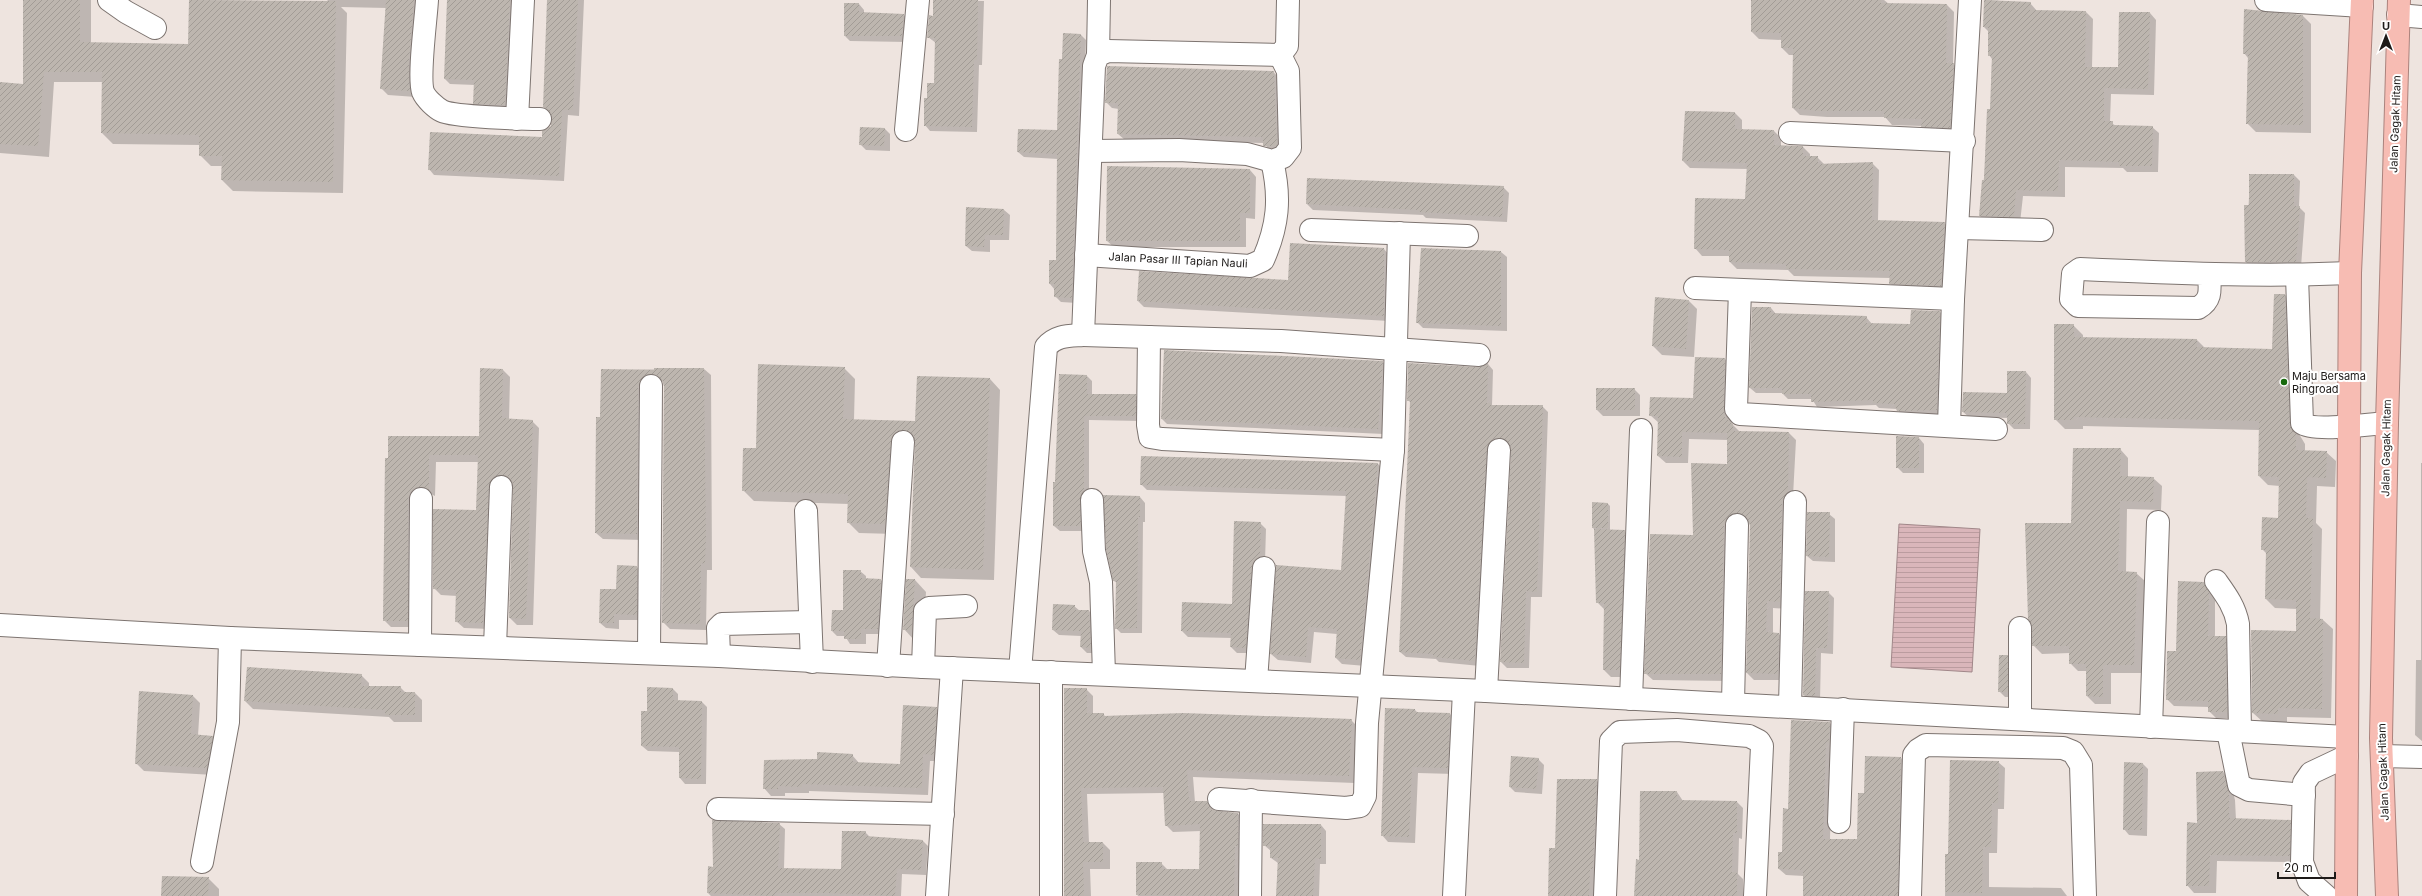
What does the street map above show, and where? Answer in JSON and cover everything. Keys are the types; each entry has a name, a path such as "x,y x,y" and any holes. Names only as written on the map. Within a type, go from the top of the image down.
{"highway":[{"path":"2346,896 2350,273 2362,3"},
{"name":"Jalan Gagak Hitam","path":"2387,896 2382,756 2386,422 2398,8"}],"street":[{"path":"109,0 126,12 155,28"},
{"path":"427,0 422,73 423,92 431,103 443,112 517,119 540,119"},
{"path":"517,119 523,0"},
{"path":"906,130 918,0"},
{"path":"1083,335 1092,151 1094,66 1098,55 1099,0"},
{"path":"1280,55 1287,46 1288,0"},
{"path":"1949,426 1954,299 1964,141 1970,0"},
{"path":"2266,0 2362,3"},
{"path":"2398,8 2422,17"},
{"path":"1098,55 1108,51 1280,55"},
{"path":"1092,151 1180,150 1247,154 1272,161 1283,157 1290,148 1288,71 1280,55"},
{"path":"1790,133 1964,141"},
{"name":"Jalan Pasar III Tapian Nauli","path":"1086,255 1250,266 1263,260 1276,228 1278,192 1272,161"},
{"path":"1958,228 2042,230"},
{"path":"1311,230 1467,236"},
{"path":"1219,799 1251,800 1346,808 1360,806 1365,796 1367,723 1393,450 1398,233"},
{"path":"2209,275 2210,294 2207,303 2198,308 2078,306 2071,299 2073,274 2080,269 2209,275 2297,276 2350,273"},
{"path":"2297,276 2301,421 2309,426 2348,426 2386,422"},
{"path":"1695,288 1954,299"},
{"path":"1740,290 1736,409 1740,414 1996,429"},
{"path":"1020,671 1046,347 1051,341 1060,337 1083,335 1281,341 1479,355"},
{"path":"1149,337 1148,425 1150,437 1162,439 1393,450"},
{"path":"649,653 651,386"},
{"path":"1631,698 1642,430"},
{"path":"888,666 904,442"},
{"path":"1486,691 1499,450"},
{"path":"495,648 501,487"},
{"path":"420,645 421,499"},
{"path":"1092,500 1094,552 1101,582 1104,674"},
{"path":"1790,706 1795,502"},
{"path":"806,511 812,662"},
{"path":"2151,727 2158,522"},
{"path":"1733,703 1737,524"},
{"path":"1256,681 1264,568"},
{"path":"2216,581 2236,612 2238,624 2234,731 2239,785 2249,790 2304,796"},
{"path":"923,667 925,611 929,608 966,606"},
{"path":"719,656 718,628 722,624 810,622"},
{"path":"0,625 230,638 719,656 888,666 1104,674 1733,703 2234,731 2347,746"},
{"path":"2020,628 2020,719"},
{"path":"202,862 228,722 230,638"},
{"path":"937,896 952,668"},
{"path":"1050,672 1051,896"},
{"path":"1454,896 1464,691"},
{"path":"1839,822 1843,709"},
{"path":"1605,896 1611,741 1620,732 1677,730 1749,736 1762,746 1755,896"},
{"path":"1910,896 1914,755 1918,750 1926,745 2063,748 2073,752 2081,765 2085,896"},
{"path":"2326,896 2309,881 2302,862 2304,796 2307,777 2347,746"},
{"path":"2382,756 2422,757"},
{"path":"1250,896 1251,800"},
{"path":"718,809 943,814"}],"shaded area":[{"path":"1899,524 1980,529 1972,672 1891,667"}],"building":[{"path":"23,0 80,0 80,42 188,44 189,0 336,1 333,182 221,180 222,156 199,156 199,135 101,133 102,72 44,72 38,146 0,144 0,82 23,84"},
{"path":"386,0 414,0 409,61 410,91 380,89"},
{"path":"447,0 510,0 505,105 473,104 474,80 444,79"},
{"path":"547,0 578,0 573,110 562,110 559,176 428,170 430,132 542,137 542,131 551,126 551,113 543,107"},
{"path":"933,0 978,0 977,60 974,60 972,127 924,126 924,98 927,98 927,83 934,83 935,38 927,38 929,15 933,16"},
{"path":"1751,0 1881,0 1881,3 1947,4 1946,63 1954,63 1950,128 1921,127 1922,119 1884,118 1884,111 1819,111 1792,108 1793,48 1781,48 1781,33 1751,32"},
{"path":"1984,0 2031,2 2030,10 2086,11 2085,67 2118,67 2119,12 2150,12 2148,89 2104,88 2104,121 2113,121 2113,125 2153,126 2152,166 2119,166 2119,162 2059,160 2058,191 2016,190 2014,217 1979,216 1982,180 1984,180 1987,109 1990,109 1992,56 1988,56 1988,27 1983,27"},
{"path":"844,3 859,3 859,12 904,14 902,36 844,36"},
{"path":"2244,9 2303,15 2303,125 2246,124 2248,54 2243,54"},
{"path":"1063,33 1081,34 1072,298 1054,297 1054,284 1049,284 1049,260 1056,260 1057,154 1017,152 1018,129 1057,130 1059,59 1062,59"},
{"path":"1107,66 1274,71 1277,144 1276,146 1263,146 1263,137 1117,134 1118,103 1105,103"},
{"path":"1685,111 1735,112 1735,129 1774,130 1774,145 1803,146 1803,156 1818,156 1818,164 1873,162 1872,220 1945,222 1941,286 1889,284 1890,271 1786,269 1786,264 1729,262 1729,250 1694,249 1695,198 1745,199 1747,163 1682,161"},
{"path":"860,127 885,128 884,146 859,145"},
{"path":"1107,166 1250,169 1250,213 1240,213 1240,241 1106,241"},
{"path":"2249,174 2294,174 2294,206 2300,206 2296,262 2245,262 2244,205 2249,205"},
{"path":"1307,178 1504,186 1502,217 1419,212 1419,210 1306,204"},
{"path":"966,207 1004,209 1003,235 985,235 984,247 965,246"},
{"path":"1290,243 1384,248 1384,316 1137,301 1139,271 1288,280"},
{"path":"1421,248 1501,251 1501,326 1416,323"},
{"path":"2274,294 2285,294 2290,423 2296,434 2296,450 2327,451 2326,478 2307,477 2306,518 2313,518 2310,618 2323,619 2322,709 2278,708 2278,714 2252,713 2251,630 2296,631 2296,600 2265,599 2266,550 2261,550 2262,517 2278,518 2279,477 2258,476 2259,421 2074,417 2074,420 2054,420 2054,324 2074,324 2074,337 2197,339 2197,347 2272,349"},
{"path":"1655,297 1689,300 1686,349 1652,346"},
{"path":"1752,307 1771,307 1771,313 1867,316 1866,323 1910,324 1911,310 1940,311 1937,410 1897,411 1894,404 1873,403 1873,400 1811,402 1811,394 1782,394 1782,388 1749,388"},
{"path":"1164,350 1383,361 1378,429 1161,419"},
{"path":"1695,357 1725,358 1724,409 1725,417 1733,424 1733,431 1789,432 1788,492 1782,502 1780,602 1767,601 1766,632 1779,633 1778,674 1746,673 1750,525 1744,515 1737,513 1727,518 1724,525 1721,674 1644,674 1650,534 1693,535 1691,463 1727,464 1727,433 1682,432 1682,457 1657,456 1658,416 1649,416 1650,397 1693,398"},
{"path":"1408,363 1478,367 1488,363 1487,403 1491,403 1491,405 1543,405 1537,592 1526,591 1524,663 1500,662 1511,451 1510,444 1500,438 1493,439 1487,449 1475,661 1433,657 1433,654 1399,652 1410,401 1407,401"},
{"path":"758,364 845,367 843,419 915,421 917,376 990,378 983,570 910,567 915,443 914,436 904,430 897,431 891,441 885,524 847,523 848,494 742,491 743,448 756,448"},
{"path":"480,368 503,369 502,418 533,420 526,619 509,618 513,487 512,481 507,476 495,476 489,486 483,623 455,622 456,590 433,589 433,509 476,510 478,455 429,455 429,490 421,487 415,488 410,492 408,499 408,621 383,621 385,458 388,458 388,436 479,436"},
{"path":"654,368 704,368 706,537 705,564 701,563 700,624 662,623 664,386 662,380 657,375 645,375 638,386 637,534 595,533 596,417 600,417 601,369 654,370"},
{"path":"2007,371 2026,371 2025,424 2007,424 2007,413 1962,412 1963,392 2007,393"},
{"path":"1059,374 1087,375 1087,394 1136,394 1136,416 1084,416 1084,490 1080,500 1081,526 1053,526 1053,482 1055,482"},
{"path":"1596,388 1635,388 1635,410 1596,410"},
{"path":"1896,436 1919,437 1919,468 1896,468"},
{"path":"2073,448 2121,448 2120,476 2154,477 2153,502 2120,501 2118,571 2137,572 2134,665 2103,665 2103,697 2086,696 2086,664 2069,664 2069,646 2032,646 2032,628 2028,619 2025,523 2071,523"},
{"path":"1141,456 1378,463 1360,660 1335,658 1337,629 1308,627 1306,657 1270,654 1276,565 1341,570 1346,491 1140,485"},
{"path":"1103,495 1140,496 1140,517 1138,517 1137,628 1115,629 1116,581 1113,581 1106,549"},
{"path":"1592,502 1608,503 1608,528 1592,528"},
{"path":"1807,512 1830,512 1829,557 1806,556"},
{"path":"1234,521 1261,522 1260,556 1254,561 1252,567 1246,648 1230,647 1231,633 1181,631 1182,602 1232,604"},
{"path":"1594,529 1625,530 1620,670 1603,670 1604,603 1596,603"},
{"path":"617,565 637,566 637,615 614,614 614,623 599,623 600,589 616,589"},
{"path":"843,570 861,570 861,578 881,579 878,629 861,629 861,639 844,639 844,631 831,631 832,610 843,610"},
{"path":"906,579 915,579 912,630 903,630"},
{"path":"2178,581 2204,582 2209,593 2208,636 2226,636 2227,712 2208,712 2208,701 2166,700 2167,651 2176,651"},
{"path":"1805,591 1829,591 1827,648 1816,648 1815,696 1803,695"},
{"path":"1053,604 1075,605 1075,610 1089,610 1091,648 1080,647 1081,631 1052,630"},
{"path":"1999,655 2008,655 2008,692 1998,692"},
{"path":"247,667 362,674 361,686 401,686 401,692 415,692 415,715 385,715 385,710 244,701"},
{"path":"647,687 673,688 673,700 702,701 701,779 679,778 679,747 641,746 641,711 647,711"},
{"path":"1064,688 1087,688 1087,713 1104,713 1104,716 1183,713 1352,719 1349,776 1187,770 1189,801 1207,801 1212,810 1238,813 1238,846 1235,846 1234,896 1136,895 1136,862 1162,862 1162,869 1199,869 1200,824 1165,826 1163,787 1081,788 1083,842 1103,842 1103,862 1083,862 1084,896 1064,896"},
{"path":"139,691 193,695 191,734 213,736 207,768 135,764"},
{"path":"903,705 937,707 934,755 923,754 922,788 802,784 802,787 778,786 778,789 763,789 764,760 817,759 817,752 853,754 853,762 900,764"},
{"path":"1385,708 1415,709 1415,712 1450,713 1448,768 1412,767 1409,837 1381,836"},
{"path":"1791,720 1830,722 1829,743 1826,742 1823,839 1857,839 1858,793 1864,793 1865,756 1901,757 1898,896 1803,896 1803,870 1778,869 1778,852 1782,852 1783,808 1788,809"},
{"path":"1511,756 1539,758 1536,789 1509,787"},
{"path":"1950,760 1999,761 1998,803 1992,803 1991,847 1983,847 1982,893 1945,892 1945,854 1948,854"},
{"path":"2124,762 2143,763 2142,830 2123,830"},
{"path":"2223,771 2229,792 2229,818 2291,820 2290,856 2210,855 2209,886 2186,886 2187,822 2197,823 2196,772"},
{"path":"1557,779 1597,779 1593,869 1590,869 1589,896 1548,896 1549,848 1555,848"},
{"path":"1640,791 1677,791 1677,800 1737,801 1737,833 1733,833 1732,872 1737,872 1737,896 1634,896 1636,859 1639,860"},
{"path":"712,820 780,823 778,868 841,869 842,831 866,831 865,836 923,840 921,870 897,869 895,896 828,893 775,893 775,896 707,893 708,866 713,867"},
{"path":"1263,824 1321,824 1321,859 1315,858 1313,896 1276,896 1278,858 1270,858 1270,846 1263,846"},
{"path":"162,876 209,877 208,896 161,896"}],"place":[{"name":"Maju Bersama Ringroad","path":"2284,382"}]}
